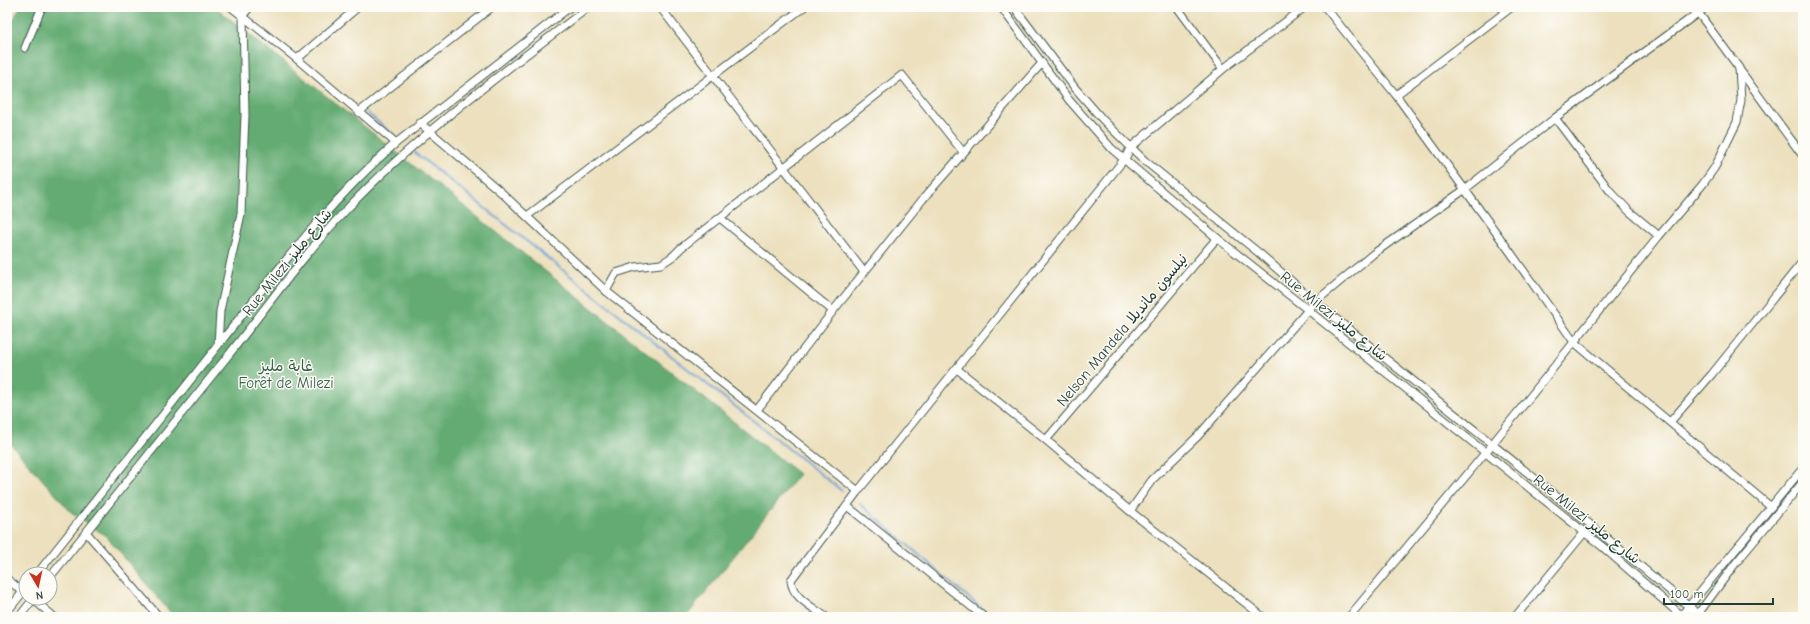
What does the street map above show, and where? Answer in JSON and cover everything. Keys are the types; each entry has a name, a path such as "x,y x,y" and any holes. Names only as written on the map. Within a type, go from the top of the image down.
{"street":[{"path":"25,48 42,7"},
{"path":"218,345 220,311 241,214 245,115 243,15 250,7"},
{"path":"297,59 358,7"},
{"path":"359,112 492,7"},
{"name":"Rue Milezi شارع مليز","path":"43,566 286,259 341,197 396,142 570,7"},
{"name":"Rue Milezi شارع مليز","path":"58,568 298,265 344,211 389,166 429,131 589,7"},
{"path":"660,7 714,75 783,168 864,272"},
{"path":"527,216 804,7"},
{"name":"Rue Milezi شارع مليز","path":"1001,7 1042,63 1090,124 1124,160 1217,238 1584,533 1682,616 1689,606"},
{"name":"Rue Milezi شارع مليز","path":"1014,7 1075,88 1130,148 1145,162 1259,253 1315,302 1492,443 1689,606 1698,616"},
{"path":"1177,7 1223,70"},
{"path":"826,617 796,594 792,587 791,580 858,491 1124,160 1130,148 1223,70 1305,7"},
{"path":"1325,7 1396,96 1574,342 1771,507"},
{"path":"1396,96 1512,7"},
{"path":"1130,511 1152,480 1198,436 1315,302 1374,254 1464,190 1696,10 1706,7"},
{"path":"234,8 396,142"},
{"path":"1696,10 1803,156"},
{"path":"757,410 833,311 923,199 1042,63"},
{"path":"1349,617 1485,453 1659,236 1704,184 1715,168 1737,122 1741,100 1739,68"},
{"path":"606,291 616,273 635,267 661,264 902,75 963,152"},
{"path":"1555,118 1610,191 1629,211 1659,236"},
{"path":"420,123 527,216 606,291 858,491"},
{"path":"720,218 833,311"},
{"name":"Nelson Mandela نيلسون مانديلا","path":"1046,440 1217,238"},
{"path":"1670,422 1712,374 1803,261"},
{"path":"957,369 1046,440 1130,511 1263,617"},
{"path":"1689,606 1803,468"},
{"path":"1698,616 1735,564 1803,482"},
{"path":"847,506 984,617"},
{"path":"86,532 159,617"},
{"path":"1515,617 1584,533"},
{"path":"7,579 18,586"},
{"path":"7,612 18,599"},
{"path":"19,617 27,606"},
{"path":"42,606 54,617"}],"green space":[{"name":"غابة مليز Forêt de Milezi","path":"20,7 215,7 799,474 686,617 174,617 106,536 71,512 7,440 7,32"}],"waterway":[{"path":"367,113 394,135"},
{"path":"414,152 842,491"},
{"path":"860,504 991,617"}]}
